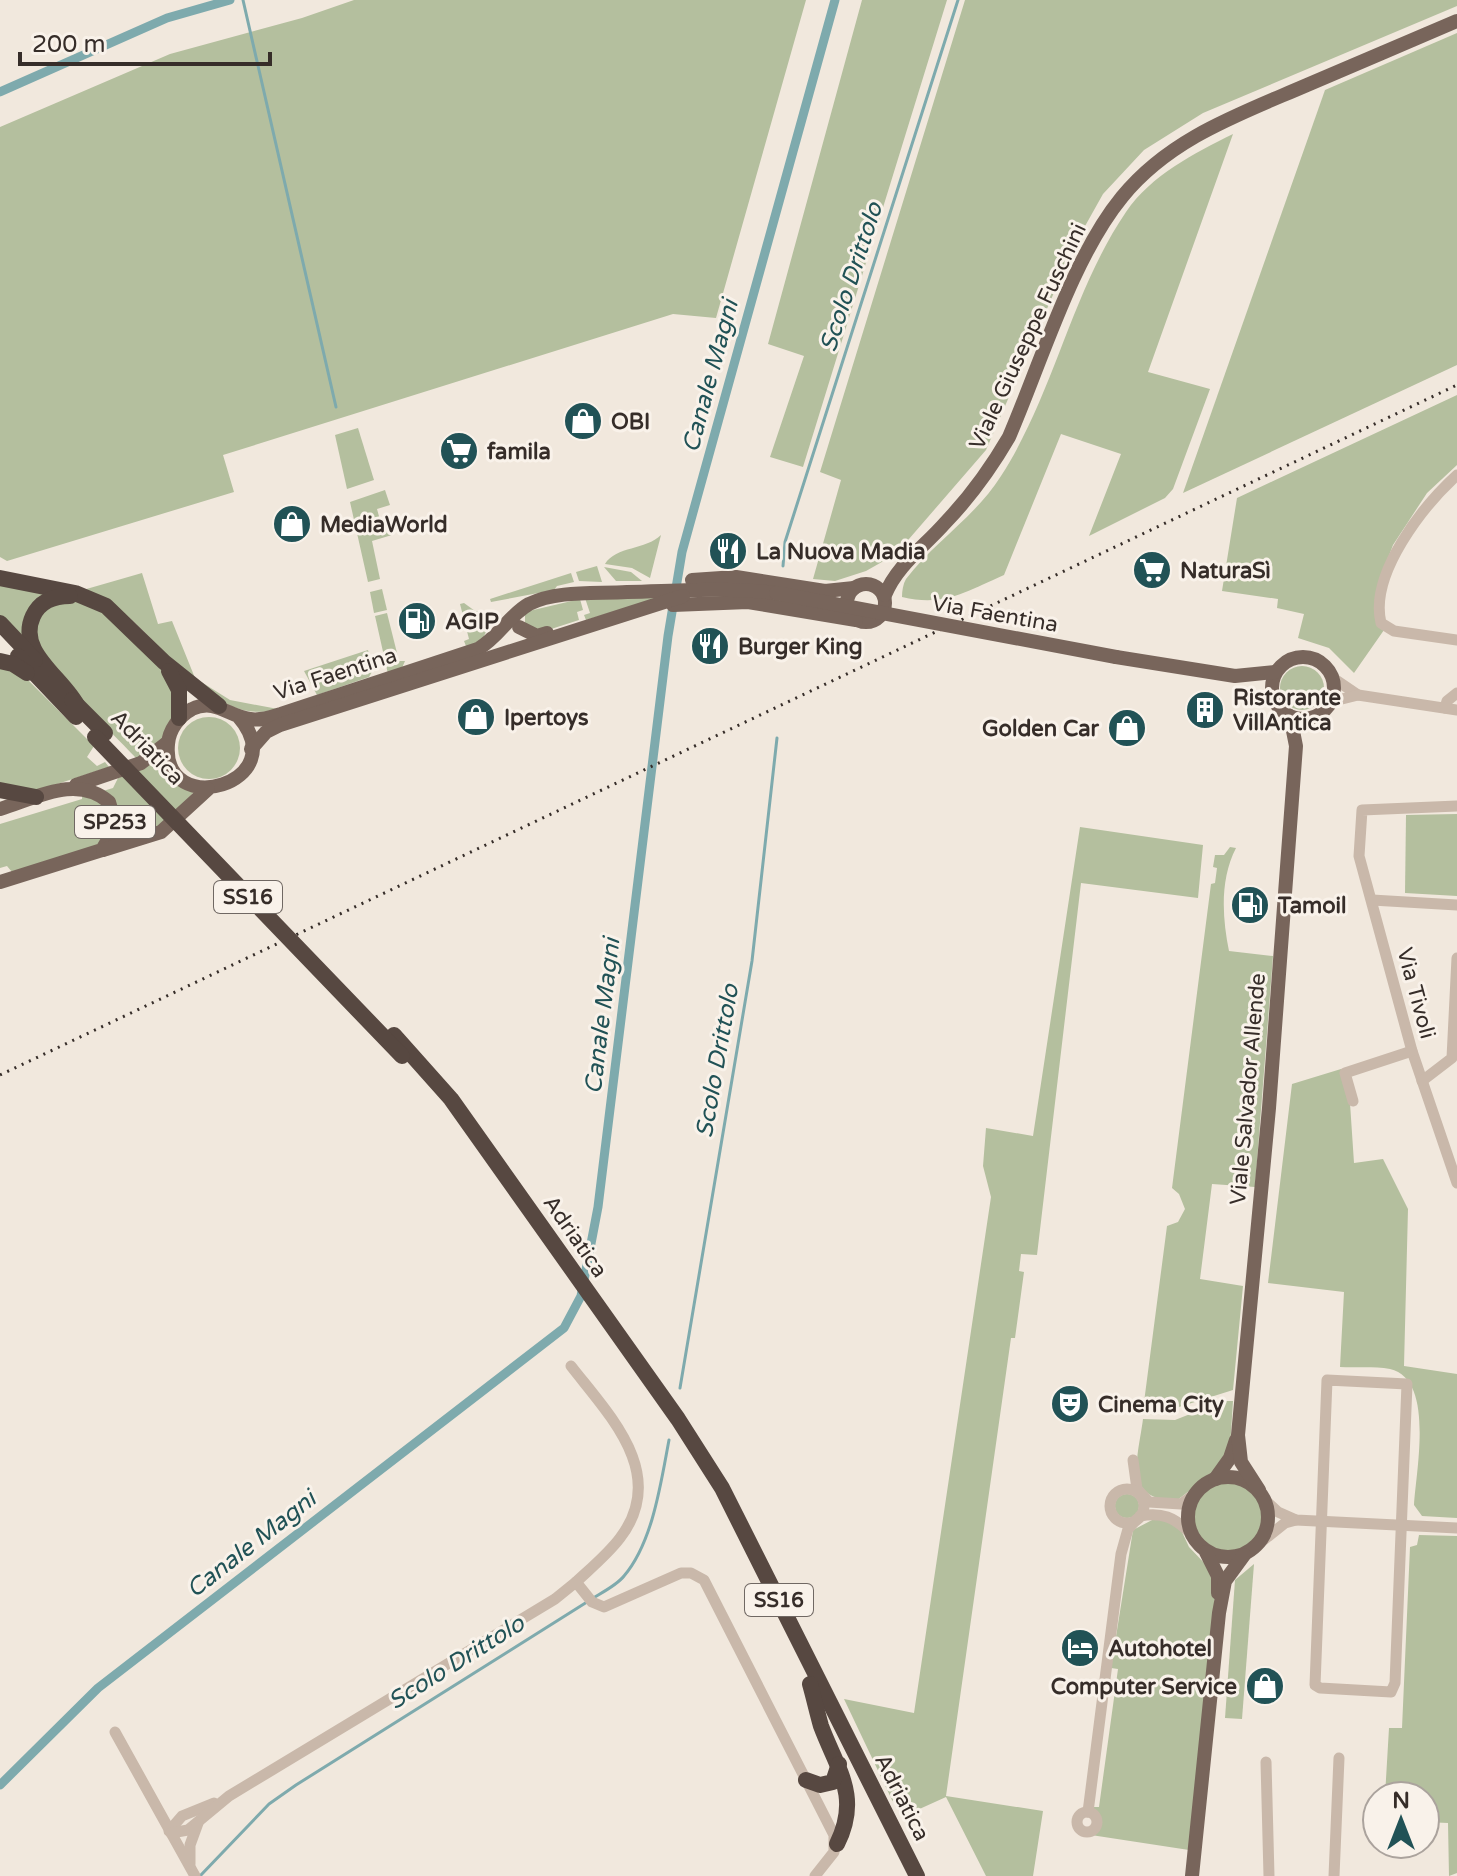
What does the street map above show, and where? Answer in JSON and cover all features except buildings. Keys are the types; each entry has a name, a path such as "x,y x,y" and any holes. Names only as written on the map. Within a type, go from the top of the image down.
{"highway":[{"path":"0,578 87,597 116,613 164,662 219,706"},
{"path":"74,708 71,692 35,652 30,629 36,610 46,601 66,596 87,597"},
{"name":"SS16","path":"0,623 74,708"},
{"name":"SS16","path":"0,638 74,708"},
{"path":"0,661 21,668 74,708"},
{"path":"164,662 179,690 179,718"},
{"name":"Adriatica","path":"74,708 402,1056 458,1123 616,1339 722,1488 917,1876"},
{"path":"0,790 36,797"},
{"name":"Adriatica","path":"616,1339 719,1503 908,1876"},
{"path":"810,1684 822,1727 839,1764 847,1798 837,1844"},
{"path":"806,1780 820,1785 833,1782 839,1764"}],"main road":[{"name":"Viale Giuseppe Fuschini","path":"692,591 736,577 825,591 861,586 906,561 946,523 995,462 1009,437 1077,271 1104,223 1146,172 1177,146 1216,124 1457,21"},
{"name":"Viale Giuseppe Fuschini","path":"885,595 906,561"},
{"name":"Via Faentina","path":"238,716 267,718 466,654 495,639 521,609 539,600 596,585 776,593 1116,657 1235,676 1275,672"},
{"path":"692,591 856,620 878,618 885,608 885,595 878,586 861,586 847,605 856,620"},
{"name":"Via Faentina","path":"251,749 266,732 280,725 692,591"},
{"path":"521,609 519,627 525,638 535,644"},
{"path":"519,627 537,636 559,630 569,633"},
{"name":"SP253","path":"1275,672 1282,664 1301,656 1320,662 1333,678"},
{"path":"1271,692 1275,672"},
{"name":"Via Faentina","path":"1235,676 1271,692"},
{"path":"1330,702 1333,678"},
{"name":"SP253","path":"1271,692 1275,702 1290,716"},
{"name":"SP253","path":"1311,718 1330,702"},
{"path":"208,789 186,782 171,764 168,742 179,718 204,705 219,706 238,716 248,729 251,749"},
{"path":"1290,716 1311,718"},
{"name":"Viale Salvador Allende","path":"1262,1495 1241,1462 1238,1435 1269,1108 1296,746 1290,716"},
{"name":"Viale Salvador Allende","path":"1296,746 1311,718"},
{"name":"SP253","path":"0,809 141,763 168,742"},
{"name":"SP253","path":"0,882 161,832 208,789 236,780 248,764 251,749"},
{"name":"SP253","path":"71,787 98,792 114,812 116,826 102,850"},
{"name":"Viale Salvador Allende","path":"1215,1479 1230,1458 1238,1435"},
{"path":"1192,1876 1219,1613 1225,1581 1244,1555 1261,1542 1267,1524 1262,1495 1238,1481 1215,1479 1195,1494 1187,1520 1190,1533 1206,1552 1218,1576 1219,1613"},
{"path":"1206,1552 1244,1555"}],"street":[{"path":"1457,475 1406,535 1389,568 1378,612 1381,623 1394,631 1457,640"},
{"name":"SP253","path":"1333,678 1358,695"},
{"path":"1451,709 1447,701 1457,693"},
{"name":"SP253","path":"1330,702 1358,695 1451,709"},
{"name":"Via Tivoli","path":"1457,806 1362,810 1359,856 1412,1051 1457,1183"},
{"path":"1372,900 1457,905"},
{"path":"1422,1081 1452,1058 1457,958"},
{"path":"1353,1101 1345,1073 1412,1051"},
{"path":"170,1832 182,1816 229,1796 542,1607 576,1582 620,1538 634,1513 639,1494 637,1469 627,1439 571,1366"},
{"path":"1327,1380 1407,1384 1395,1683 1391,1692 1320,1688 1315,1685 1319,1521 1327,1380"},
{"path":"1088,1812 1121,1554 1128,1529 1143,1507 1134,1481 1133,1460 1126,1481 1110,1506 1117,1519 1121,1554"},
{"path":"1116,1493 1132,1490 1141,1497 1169,1506 1181,1504 1195,1494"},
{"path":"1262,1495 1278,1512 1296,1520"},
{"path":"1117,1519 1127,1522 1152,1514 1173,1518 1190,1533"},
{"path":"1261,1542 1285,1523 1296,1520 1457,1528"},
{"path":"576,1582 596,1605 612,1606 681,1573 691,1573 704,1580 837,1844 830,1859 815,1876"},
{"path":"115,1732 193,1872"},
{"path":"1334,1876 1339,1758"},
{"path":"1266,1762 1269,1876"},
{"path":"170,1832 188,1830 229,1796"},
{"path":"193,1872 190,1845 198,1822"}],"green space":[{"path":"354,0 806,0 716,318 673,314 223,455 234,492 7,561 0,557 0,127 170,54 302,18"},
{"path":"862,0 947,0 803,467 770,457 804,356 768,344"},
{"path":"965,0 1457,0 1457,6 1203,113 1144,150 1103,194 1075,244 986,450 896,554 866,571 835,581 813,579 841,480 820,472"},
{"path":"1457,33 1457,365 1183,493 1325,90"},
{"path":"1233,134 1148,372 1210,389 1173,489 1165,498 1089,536 1121,454 1061,434 1004,575 942,599 902,597 906,579 980,504 1001,476 1035,412 1091,276 1126,212 1161,176"},
{"path":"1457,395 1457,465 1427,493 1393,545 1382,574 1384,630 1354,673 1329,648 1298,638 1304,614 1277,608 1278,599 1222,591 1237,498"},
{"path":"358,428 374,480 347,489 335,435"},
{"path":"385,490 390,505 377,509 380,520 385,519 392,535 372,541 380,579 368,582 350,502"},
{"path":"661,535 650,578 632,568 605,564 616,554"},
{"path":"597,566 602,582 579,581 576,572"},
{"path":"604,567 631,572 642,581 616,581"},
{"path":"142,573 158,624 172,621 195,678 230,700 278,709 250,711 224,703 200,686 132,620 108,602 83,590"},
{"path":"571,573 574,582 557,586 554,590 491,602 490,599"},
{"path":"0,582 49,593 28,644 0,617"},
{"path":"382,589 387,610 374,613 370,592"},
{"path":"669,595 586,620 584,615 590,613 585,598"},
{"path":"67,599 99,608 163,669 177,702 163,742 139,761 59,675 36,638 33,624 37,616"},
{"path":"580,599 583,610 577,612 579,620 545,631 525,627 525,615 529,611"},
{"path":"464,603 475,611 488,612 491,622 481,642 466,646 464,641 469,639 460,604"},
{"path":"387,613 399,661 405,661 402,668 388,674 375,616"},
{"path":"368,650 373,670 369,677 317,695 304,671"},
{"path":"0,664 20,672 94,746 87,757 97,766 105,762 109,767 36,791 0,786"},
{"path":"1302,666 1317,673 1324,688 1317,703 1302,710 1287,703 1280,688 1287,673"},
{"path":"209,717 231,726 240,748 231,770 209,779 187,770 178,748 187,726"},
{"path":"165,758 195,791 164,824 115,840 119,826 117,808 103,791 113,788 118,778"},
{"path":"82,794 97,797 112,819 98,846 12,872 7,866 0,868 0,824 82,799"},
{"path":"1457,814 1457,896 1405,893 1406,815"},
{"path":"1080,827 1203,845 1198,898 1081,883 1037,1255 1021,1254 1019,1271 1024,1272 1015,1338 1011,1338 946,1796 1043,1811 1033,1876 986,1876 946,1797 904,1816 892,1800 844,1699 914,1713 991,1197 983,1166 986,1128 1033,1136"},
{"path":"1230,847 1236,848 1227,872 1224,898 1229,951 1273,956 1255,1187 1212,1184 1200,1279 1243,1286 1233,1390 1163,1412 1143,1410 1167,1226 1178,1222 1185,1209 1179,1194 1172,1188 1211,884 1215,883 1217,868 1213,867 1215,855 1224,855"},
{"path":"1341,1069 1350,1103 1354,1163 1383,1159 1408,1209 1404,1366 1457,1374 1457,1518 1422,1516 1414,1505 1420,1428 1413,1390 1404,1376 1384,1368 1340,1367 1344,1292 1268,1283 1292,1084"},
{"path":"1223,1401 1233,1401 1230,1448 1214,1472 1176,1501 1159,1499 1147,1493 1137,1474 1143,1419 1175,1420"},
{"path":"1228,1483 1253,1493 1263,1518 1253,1543 1228,1553 1203,1543 1193,1518 1203,1493"},
{"path":"1127,1494 1138,1501 1139,1506 1132,1517 1127,1518 1116,1511 1115,1506 1122,1495"},
{"path":"1154,1519 1166,1520 1181,1530 1189,1547 1209,1568 1215,1596 1189,1850 1091,1835 1100,1824 1093,1807 1099,1807 1118,1669 1111,1668 1133,1530"},
{"path":"1419,1535 1457,1536 1457,1873 1449,1876 1448,1823 1441,1823 1441,1780 1386,1780 1389,1728 1402,1728 1410,1547 1417,1545"},
{"path":"1254,1564 1242,1719 1225,1718 1235,1580"}],"waterway":[{"path":"0,92 167,18 230,0"},
{"path":"243,0 336,407"},
{"name":"Canale Magni","path":"0,1785 98,1688 564,1328 581,1296 598,1207 668,636 682,552 835,0"},
{"name":"Scolo Drittolo","path":"783,566 785,542 958,0"},
{"name":"Scolo Drittolo","path":"680,1388 752,961 777,738"},
{"name":"Scolo Drittolo","path":"593,1598 621,1579 642,1546 654,1511 669,1440"},
{"name":"Scolo Drittolo","path":"200,1876 269,1804 587,1602"}],"railway":[{"path":"0,1075 1457,385"}],"place":[{"name":"OBI","path":"583,421"},
{"name":"famila","path":"459,451"},
{"name":"MediaWorld","path":"292,524"},
{"name":"La Nuova Madia","path":"728,551"},
{"name":"NaturaSì","path":"1152,570"},
{"name":"AGIP","path":"417,621"},
{"name":"Burger King","path":"710,646"},
{"name":"Ristorante VillAntica","path":"1205,710"},
{"name":"Ipertoys","path":"476,717"},
{"name":"Golden Car","path":"1127,728"},
{"name":"Tamoil","path":"1250,905"},
{"name":"Cinema City","path":"1070,1404"},
{"name":"Autohotel","path":"1080,1648"},
{"name":"Computer Service","path":"1265,1686"}]}
